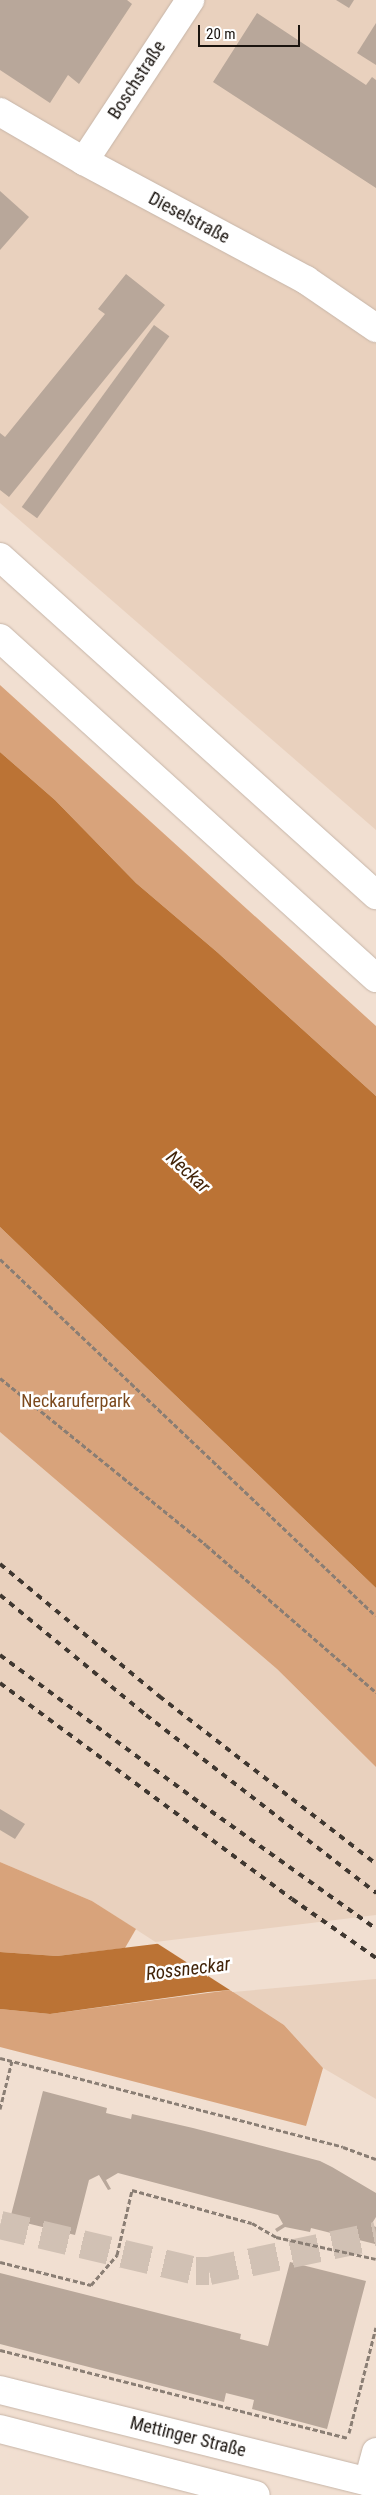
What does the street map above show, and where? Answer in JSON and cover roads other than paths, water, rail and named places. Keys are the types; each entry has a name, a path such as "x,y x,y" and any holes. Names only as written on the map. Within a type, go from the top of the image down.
{"main road":[{"name":"Boschstraße","path":"84,161 186,2"},
{"name":"Dieselstraße","path":"0,112 84,161 306,280 376,328"},
{"path":"0,557 376,895"},
{"path":"0,638 376,978"},
{"name":"Mettinger Straße","path":"0,2390 372,2483"},
{"path":"0,2429 256,2495"},
{"path":"372,2483 376,2452"}],"water":[{"name":"Neckar","path":"0,752 55,800 136,883 217,952 376,1096 376,1588 0,1227"},
{"name":"Rossneckar","path":"376,1917 376,1976 208,1992 50,2014 0,2009 0,1952 57,1956"}],"tunnel":[{"path":"0,2225 196,2271 209,2271 376,2236"}],"railway":[{"path":"0,1564 159,1696 376,1864"},
{"path":"0,1595 146,1715 376,1893"},
{"path":"0,1655 201,1804 376,1929"},
{"path":"0,1683 292,1899 376,1958"}],"park label":[{"name":"Neckaruferpark","path":"76,1401"}]}
